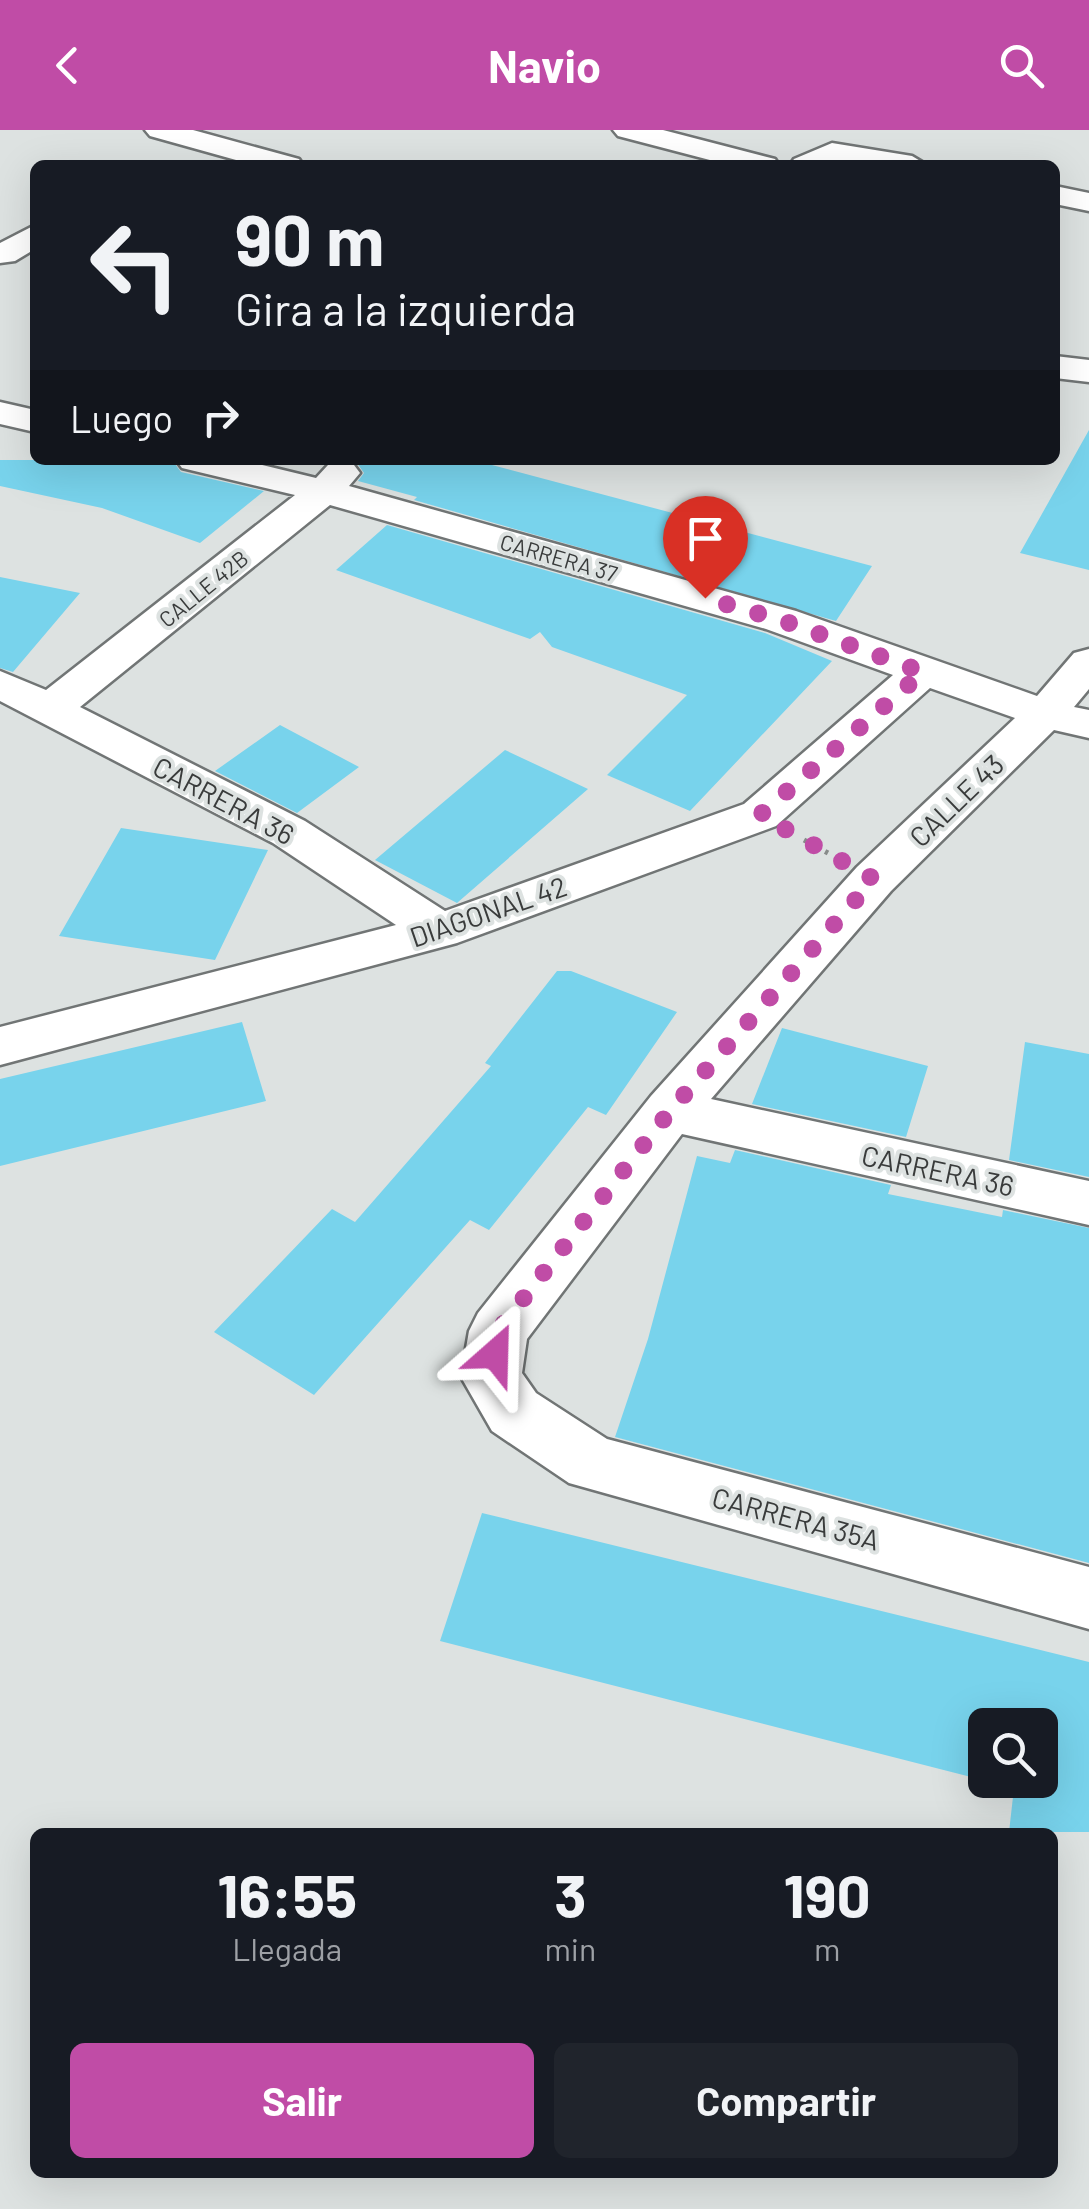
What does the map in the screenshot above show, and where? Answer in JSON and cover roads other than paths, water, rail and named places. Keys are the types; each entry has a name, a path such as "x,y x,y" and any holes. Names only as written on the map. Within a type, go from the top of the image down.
{"street":[{"path":"628,130 745,160"},
{"path":"162,143 200,135 273,160"},
{"path":"815,160 832,152 888,160"},
{"path":"1060,196 1089,202"},
{"path":"1060,367 1089,371"},
{"path":"0,412 30,420"},
{"name":"CARRERA 37","path":"217,465 324,491 781,620 1067,719"},
{"name":"CALLE 42B","path":"49,710 324,491 347,465"},
{"name":"CALLE 43","path":"514,1412 491,1378 498,1331 670,1111 874,879 1067,719 1089,662"},
{"name":"DIAGONAL 42","path":"0,1046 440,931 760,815 923,672"},
{"name":"CARRERA 36","path":"0,684 289,832 440,931"},
{"name":"CARRERA 36","path":"670,1111 1089,1203"},
{"name":"CARRERA 35A","path":"514,1412 591,1462 1089,1598"}]}
